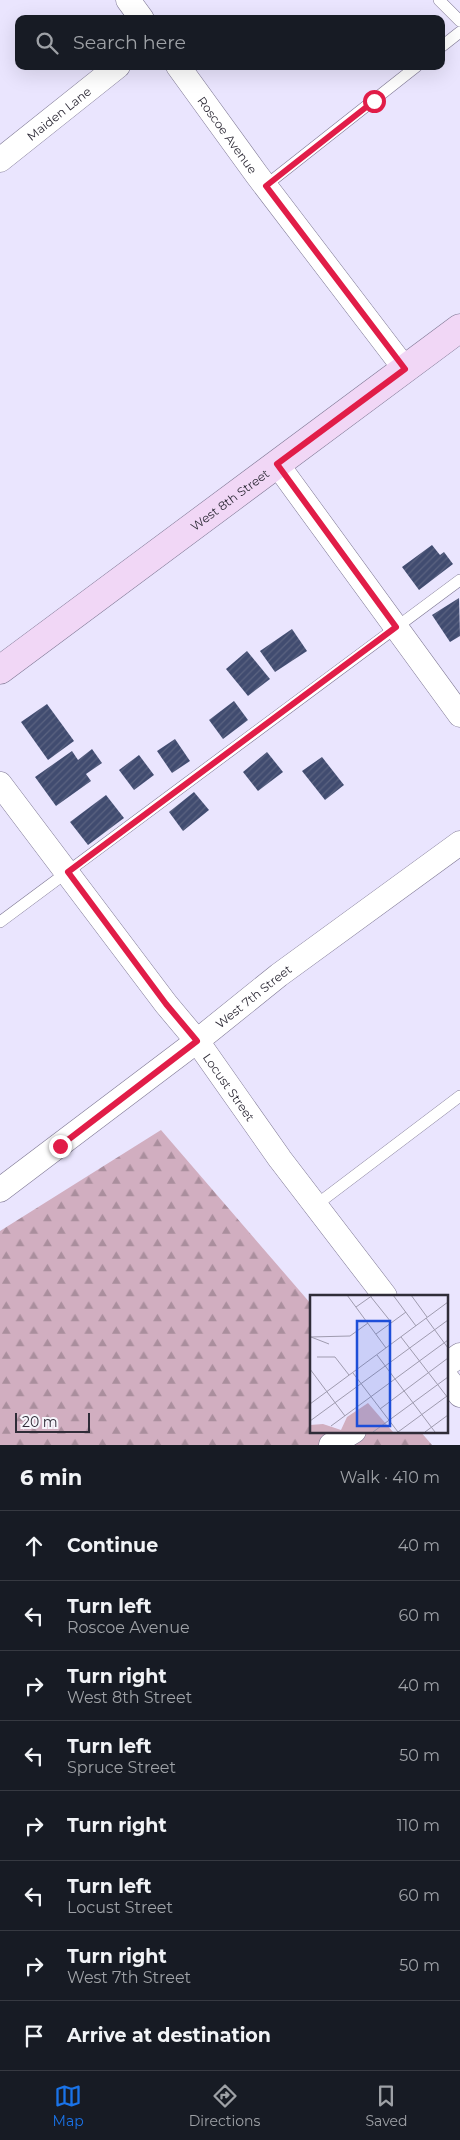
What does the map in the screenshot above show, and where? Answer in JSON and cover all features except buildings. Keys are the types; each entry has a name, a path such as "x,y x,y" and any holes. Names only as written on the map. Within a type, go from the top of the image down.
{"main road":[{"name":"West 8th Street","path":"0,670 460,328"}],"street":[{"path":"128,0 139,15"},
{"name":"Maiden Lane","path":"0,160 113,70"},
{"name":"Roscoe Avenue","path":"181,70 405,369"},
{"path":"277,464 460,715"},
{"name":"Locust Street","path":"0,784 166,1004 197,1041 280,1159 384,1295"},
{"name":"West 7th Street","path":"0,1190 197,1041 279,975 460,843"},
{"path":"448,1364 460,1355"},
{"path":"448,1380 460,1395"},
{"path":"331,1445 352,1432"}],"lane":[{"path":"439,0 460,21"},
{"path":"445,44 460,32"},
{"path":"266,186 412,70"},
{"path":"0,922 460,580"},
{"path":"316,1206 460,1096"}],"green space":[{"path":"161,1130 310,1303 310,1432 421,1432 432,1445 0,1445 0,1231"}],"route":[{"path":"60,1146 197,1041 166,1004 68,872 396,627 277,464 405,369 266,186 374,101"}]}
